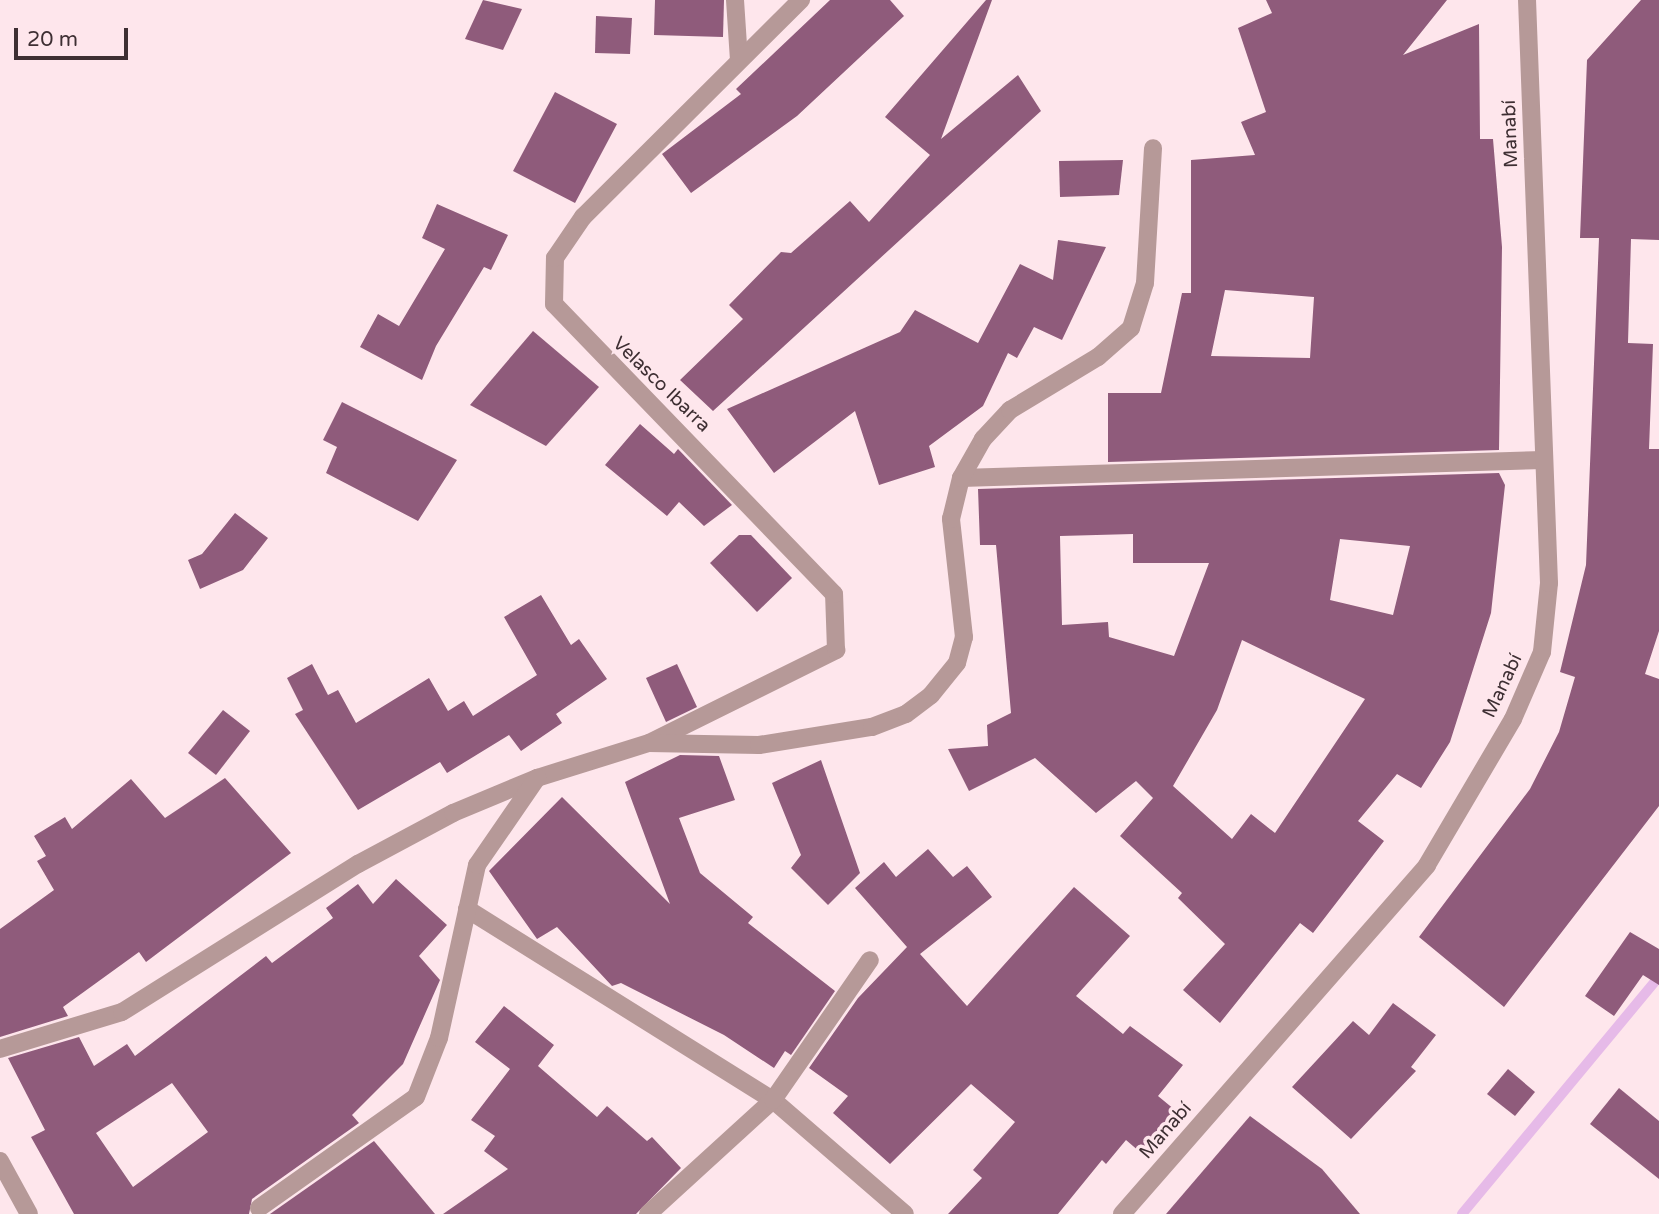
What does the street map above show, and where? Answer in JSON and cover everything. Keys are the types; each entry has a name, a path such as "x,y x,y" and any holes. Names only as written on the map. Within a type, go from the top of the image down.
{"street":[{"path":"735,0 738,60"},
{"name":"Velasco Ibarra","path":"649,743 836,650 834,594 554,304 555,258 583,217 801,0"},
{"name":"Manabí","path":"1122,1214 1427,865 1513,719 1542,652 1549,583 1527,0"},
{"path":"0,1049 122,1012 358,864 453,813 537,778 649,743 759,745 872,727 906,714 931,695 957,663 964,637 951,519 961,478 983,439 1010,411 1098,357 1130,328 1147,273 1153,148"},
{"path":"961,478 1545,460"},
{"path":"259,1208 416,1097 439,1038 477,865 537,778"},
{"path":"467,909 773,1100 905,1214"},
{"path":"648,1214 773,1100 870,960"},
{"path":"0,1161 29,1214"}],"building":[{"path":"483,0 522,9 503,50 465,39"},
{"path":"655,0 724,0 723,37 654,35"},
{"path":"830,0 890,0 904,16 797,116 691,193 662,154 741,94 736,89"},
{"path":"986,0 992,0 941,139 1018,75 1041,111 713,411 680,380 743,319 729,305 781,252 791,253 850,201 869,222 930,155 885,117"},
{"path":"1266,0 1447,0 1403,55 1479,24 1480,139 1493,139 1502,247 1499,450 1108,462 1108,393 1161,393 1182,293 1191,293 1191,160 1255,155 1241,122 1266,112 1238,28 1272,13","holes":["1225,290 1314,297 1310,358 1211,356"]},
{"path":"1641,0 1659,0 1659,240 1631,239 1628,343 1653,344 1649,449 1659,449 1659,631 1645,674 1659,679 1659,806 1504,1007 1419,937 1530,789 1559,732 1575,677 1560,672 1586,565 1599,238 1580,238 1587,60"},
{"path":"596,16 632,18 630,54 595,53"},
{"path":"555,92 617,124 575,203 513,171"},
{"path":"1123,160 1119,195 1060,197 1059,161"},
{"path":"437,204 508,235 491,270 484,267 436,346 422,380 360,347 378,314 399,326 445,249 422,238"},
{"path":"1058,240 1106,247 1062,340 1034,327 1017,358 1008,353 983,406 929,446 935,467 879,485 855,411 774,473 727,409 900,332 915,310 978,343 1020,264 1053,280"},
{"path":"533,331 599,387 546,446 470,405"},
{"path":"342,402 457,460 418,521 326,473 337,447 323,440"},
{"path":"640,424 674,454 678,449 732,505 704,526 679,502 667,516 605,465"},
{"path":"1499,473 1505,485 1491,613 1450,742 1421,788 1397,774 1358,821 1384,841 1313,933 1300,923 1220,1023 1183,990 1225,944 1178,898 1182,893 1120,836 1153,798 1136,781 1096,813 1035,758 969,791 948,749 988,746 987,725 1011,713 996,545 980,545 978,489","holes":["1133,534 1133,563 1209,563 1174,656 1109,637 1108,622 1062,625 1060,536","1340,539 1410,546 1393,615 1330,600","1242,640 1365,699 1275,833 1251,814 1232,839 1173,786 1217,710"]},
{"path":"235,513 268,538 243,570 200,589 188,560 202,554"},
{"path":"739,535 751,535 792,578 757,612 710,563"},
{"path":"541,595 571,645 579,639 607,679 556,714 562,723 521,751 509,735 447,773 440,762 358,810 295,714 303,710 287,678 312,664 328,695 338,690 356,723 429,678 448,711 464,701 473,716 537,675 504,617"},
{"path":"677,664 697,707 666,722 646,678"},
{"path":"223,710 250,731 216,775 188,753"},
{"path":"680,755 719,756 735,800 679,818 700,873 753,917 748,923 835,991 791,1055 785,1051 774,1068 724,1035 621,983 612,986 557,927 537,939 489,871 562,797 670,904 625,782"},
{"path":"821,760 860,873 828,905 791,868 801,855 772,783"},
{"path":"225,778 291,853 146,962 139,952 63,1007 68,1016 0,1037 0,929 54,890 37,861 46,856 34,836 65,817 72,829 131,779 165,818"},
{"path":"928,849 953,877 967,866 992,897 920,954 967,1006 1074,887 1130,936 1076,996 1123,1034 1130,1026 1183,1065 1158,1096 1175,1110 1140,1152 1126,1140 1106,1164 1102,1160 1058,1214 948,1214 982,1178 973,1170 1015,1122 971,1084 890,1164 833,1113 848,1096 809,1068 858,998 907,947 855,888 884,862 896,877"},
{"path":"396,879 447,925 419,956 440,980 403,1064 352,1115 359,1123 252,1199 249,1214 74,1214 31,1137 45,1130 8,1058 79,1037 94,1066 127,1044 135,1056 266,956 272,963 333,918 326,908 358,884 373,904","holes":["172,1083 208,1132 133,1187 96,1133"]},
{"path":"1630,932 1659,949 1659,985 1643,975 1614,1016 1585,996"},
{"path":"1393,1003 1436,1035 1411,1067 1416,1071 1351,1139 1292,1087 1353,1021 1369,1035"},
{"path":"504,1006 554,1045 538,1066 597,1117 607,1106 647,1141 652,1137 681,1168 636,1214 443,1214 508,1169 484,1151 495,1136 471,1120 510,1069 475,1042"},
{"path":"1508,1069 1535,1092 1515,1116 1487,1094"},
{"path":"1619,1088 1659,1121 1659,1179 1590,1124"},
{"path":"1250,1116 1322,1169 1360,1214 1166,1214"},
{"path":"374,1141 435,1214 270,1214"}],"waterway":[{"path":"1462,1214 1659,977"}]}
